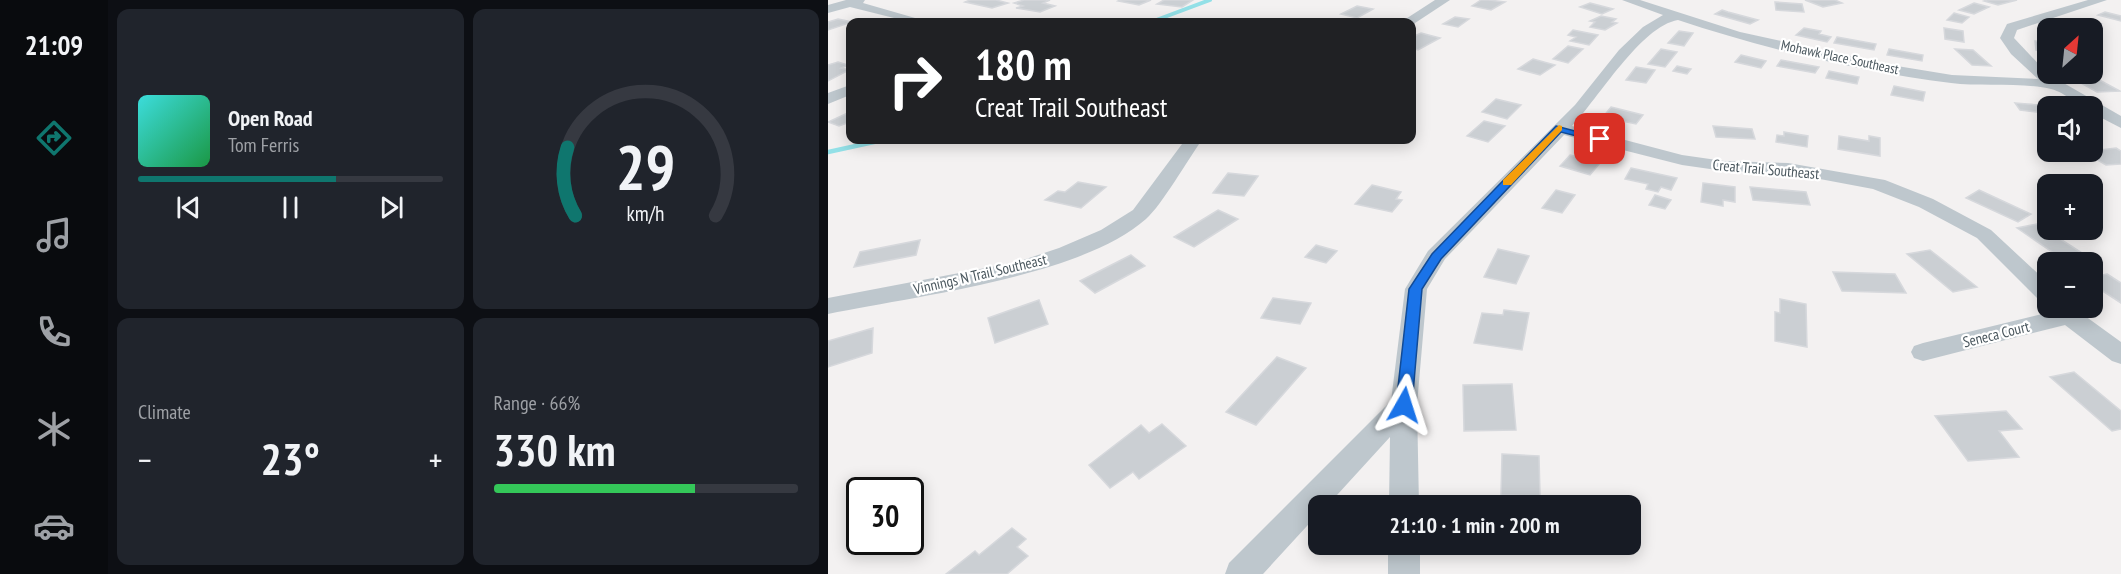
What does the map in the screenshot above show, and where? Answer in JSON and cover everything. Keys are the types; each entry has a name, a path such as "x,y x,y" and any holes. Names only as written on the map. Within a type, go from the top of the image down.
{"street":[{"path":"1414,18 1444,0"},
{"name":"Mohawk Place Southeast","path":"1628,0 1737,35 1898,70 1952,79 2058,85"},
{"path":"2101,0 2012,27 2007,38 2016,54 2058,85 2121,123"},
{"path":"828,9 854,1 910,18"},
{"path":"1404,495 1404,405 1416,289 1436,256 1581,108 1624,53 1648,30 1667,18 1680,16"},
{"path":"828,99 846,92"},
{"name":"Creat Trail Southeast","path":"1559,128 1682,160 1724,166 1788,168 1878,184 1926,203 1984,234 2037,286"},
{"name":"Vinnings N Trail Southeast","path":"828,306 1021,268 1067,254 1108,234 1140,214 1190,144"},
{"name":"Seneca Court","path":"1923,352 2042,318"},
{"path":"2071,318 2121,355"},
{"path":"1241,574 1404,405"},
{"path":"1404,555 1404,574"}],"building":[{"path":"996,0 1008,3 992,8 965,2"},
{"path":"1024,0 1050,0 1043,3 1055,6 1040,12 1016,8 1023,6 1014,3"},
{"path":"1151,0 1139,5 1118,1"},
{"path":"1164,0 1193,0 1182,7 1157,4"},
{"path":"1481,0 1505,2 1491,10 1472,6"},
{"path":"1805,0 1835,0 1842,3 1823,7"},
{"path":"2017,0 1998,5 1984,1"},
{"path":"1775,2 1802,4 1804,12 1776,10"},
{"path":"1590,3 1613,9 1602,14 1580,7"},
{"path":"1974,3 1989,7 1974,14 1959,10"},
{"path":"1357,6 1373,9 1357,18 1341,14"},
{"path":"1722,10 1758,20 1750,24 1715,14"},
{"path":"2105,12 2121,16 2121,21 2098,15"},
{"path":"1954,13 1969,17 1962,23 1947,20"},
{"path":"1601,16 1616,19 1612,22 1617,23 1605,30 1590,27 1595,22 1590,21"},
{"path":"1455,17 1469,19 1458,27 1443,24"},
{"path":"838,19 846,21 846,24 828,30 828,22"},
{"path":"1804,28 1821,31 1819,34 1831,37 1827,42 1796,35"},
{"path":"1944,28 1963,31 1964,42 1945,39"},
{"path":"1573,30 1598,35 1589,45 1570,41 1576,37 1568,35"},
{"path":"1679,31 1693,33 1684,46 1668,43"},
{"path":"1421,33 1440,38 1418,50 1416,49 1416,35"},
{"path":"1837,37 1876,44 1874,50 1834,43"},
{"path":"1568,46 1583,49 1568,63 1553,59"},
{"path":"1661,49 1677,52 1665,67 1648,64"},
{"path":"1889,49 1923,55 1922,61 1887,55"},
{"path":"1955,49 1973,50 1991,66 1972,65"},
{"path":"1741,55 1766,61 1761,68 1735,62"},
{"path":"1533,59 1555,65 1540,75 1518,69"},
{"path":"1781,60 1819,67 1815,73 1777,66"},
{"path":"838,62 846,64 841,68 846,69 846,72 828,81 828,65"},
{"path":"1677,66 1691,69 1687,74 1673,71"},
{"path":"1636,67 1655,70 1646,83 1626,80"},
{"path":"1829,71 1859,77 1857,84 1826,78"},
{"path":"2103,82 2120,91 2097,92 2083,84 2103,84"},
{"path":"1894,86 1925,92 1923,101 1891,95"},
{"path":"1496,99 1521,105 1507,119 1482,112"},
{"path":"2015,103 2037,105 2037,112 2020,110"},
{"path":"1611,107 1643,115 1636,124 1603,117"},
{"path":"846,114 846,123 839,126 828,122"},
{"path":"1484,121 1505,126 1488,142 1467,136"},
{"path":"1713,126 1752,129 1755,139 1716,137"},
{"path":"1784,132 1808,136 1807,147 1776,142 1777,135 1784,136"},
{"path":"1839,136 1869,141 1869,136 1880,138 1880,156 1838,149"},
{"path":"2116,148 2121,151 2121,164 2106,165 2101,162 2103,162 2103,150"},
{"path":"1570,155 1600,163 1590,175 1560,166"},
{"path":"1631,168 1677,178 1671,190 1661,187 1658,192 1646,189 1648,184 1625,179"},
{"path":"1228,173 1258,176 1244,196 1213,193"},
{"path":"1078,182 1106,187 1081,208 1045,200 1058,191 1065,192"},
{"path":"1703,183 1735,187 1735,202 1723,200 1723,206 1701,202"},
{"path":"1372,185 1401,192 1396,199 1402,200 1392,212 1355,204"},
{"path":"1750,187 1806,192 1810,205 1753,200"},
{"path":"1556,190 1575,195 1562,213 1542,208"},
{"path":"1979,190 2031,214 2018,222 1966,198"},
{"path":"1655,195 1671,200 1665,209 1649,205"},
{"path":"1218,210 1238,219 1194,247 1174,237"},
{"path":"2037,224 2037,240 2062,240 2080,252 2052,252 2017,228"},
{"path":"920,240 916,255 854,267 860,252"},
{"path":"1316,245 1337,251 1326,263 1305,257"},
{"path":"1498,249 1529,256 1516,284 1484,277"},
{"path":"1930,250 1977,287 1953,292 1907,254"},
{"path":"1131,255 1145,266 1095,293 1080,281"},
{"path":"1833,272 1895,274 1906,293 1842,291"},
{"path":"2107,274 2121,283 2121,303 2103,291 2103,275"},
{"path":"1273,298 1311,303 1300,324 1261,318"},
{"path":"1780,299 1806,304 1807,347 1775,341 1775,312 1780,313"},
{"path":"1039,300 1048,324 995,343 988,318"},
{"path":"1504,310 1529,313 1522,350 1474,343 1482,313 1503,315"},
{"path":"873,328 872,353 828,367 828,341"},
{"path":"1277,357 1306,368 1256,425 1226,412"},
{"path":"2074,372 2121,411 2121,429 2112,431 2050,377"},
{"path":"1512,384 1516,430 1464,431 1463,385"},
{"path":"2006,411 2022,429 1999,431 2019,457 1968,461 1935,416"},
{"path":"1162,424 1186,446 1139,479 1133,472 1110,488 1089,465 1141,425 1149,433"},
{"path":"1502,454 1539,456 1540,495 1501,495"},
{"path":"1012,528 1026,539 1017,547 1028,556 1007,574 946,574 975,551 979,555"}],"waterway":[{"path":"1162,18 1210,0"},
{"path":"828,152 865,144"}],"slow traffic":[{"path":"1507,183 1559,128"}],"route":[{"path":"1404,405 1416,289 1436,256 1559,128 1600,139"}]}
